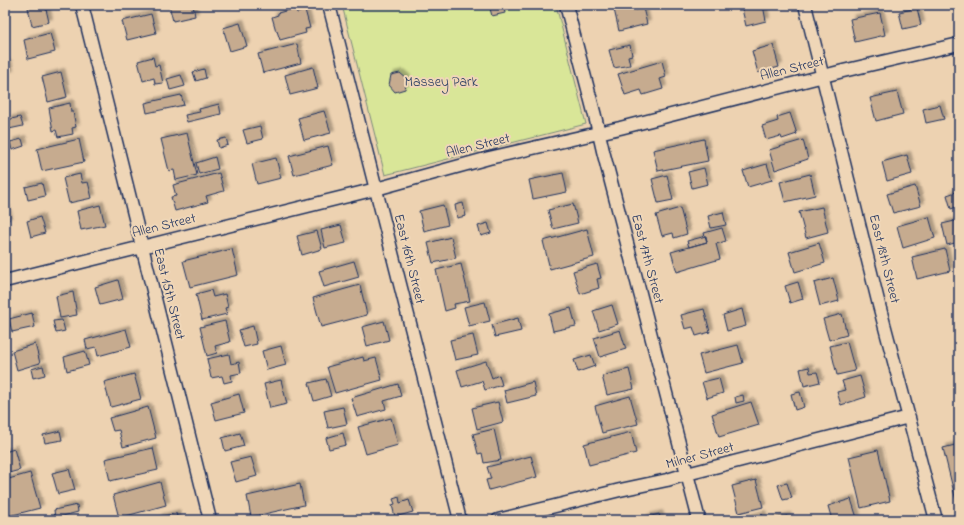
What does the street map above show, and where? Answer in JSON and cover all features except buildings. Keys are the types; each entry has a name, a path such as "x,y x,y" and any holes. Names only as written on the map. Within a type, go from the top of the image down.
{"street":[{"name":"East 15th Street","path":"82,5 210,520"},
{"name":"East 16th Street","path":"329,5 460,520"},
{"name":"East 17th Street","path":"566,5 699,520"},
{"name":"East 18th Street","path":"805,5 824,76 879,305 936,520"},
{"name":"Allen Street","path":"5,281 225,225 376,189 489,158 704,108 824,76 959,44"},
{"name":"Milner Street","path":"498,520 667,480 909,417"}],"green space":[{"name":"Massey Park","path":"342,5 556,5 586,124 385,175"}]}
